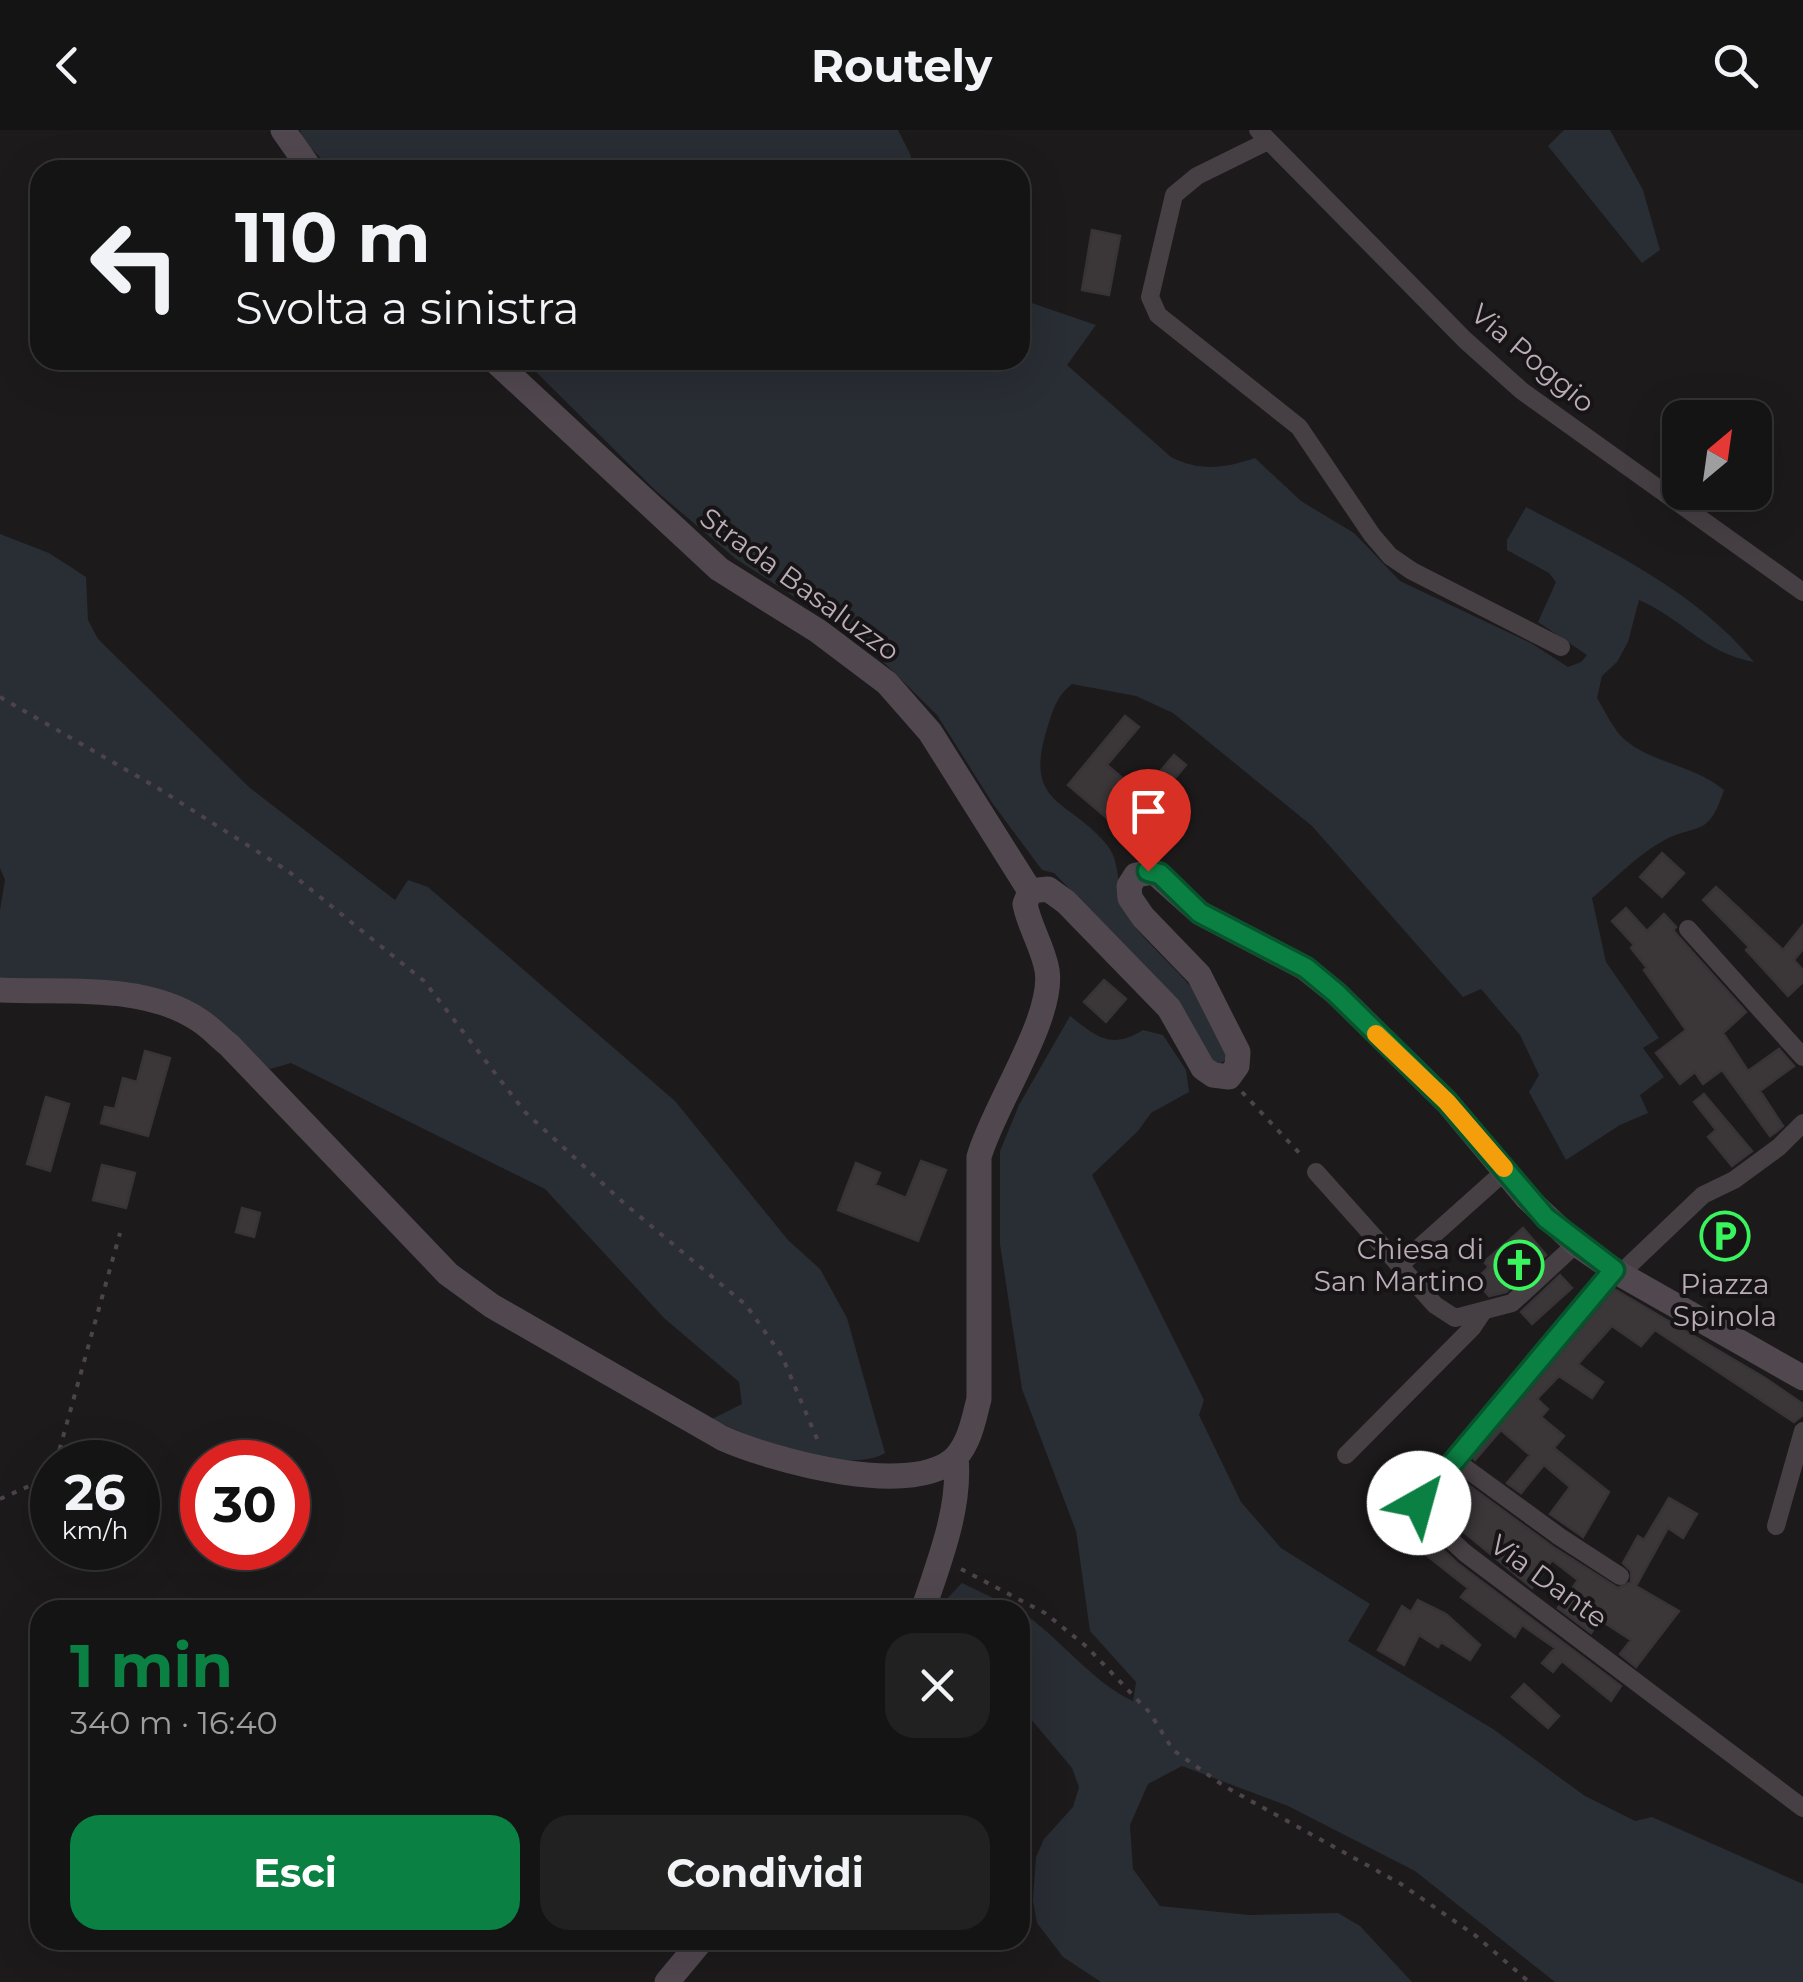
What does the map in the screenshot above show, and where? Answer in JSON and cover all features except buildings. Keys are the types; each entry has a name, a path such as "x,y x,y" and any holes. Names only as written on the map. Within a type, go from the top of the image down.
{"main road":[{"path":"283,130 304,160"},
{"name":"Strada Basaluzzo","path":"505,370 719,570 818,631 886,683 930,732 1030,891"},
{"path":"0,990 128,996 165,1003 200,1020 412,1241 477,1296 722,1438 792,1465 904,1477 924,1474 956,1457 971,1432 979,1399 979,1158 988,1124 1032,1035 1048,991 1046,969 1025,904 1030,891 1048,889 1057,894 1169,1008 1203,1068 1212,1076 1229,1077 1237,1066 1238,1052 1199,975 1143,918 1130,898 1132,880 1142,872 1160,874 1200,913 1306,968 1336,993 1447,1102 1527,1198 1576,1244 1617,1272 1803,1378"},
{"path":"926,1600 958,1480 956,1457"},
{"path":"667,1982 694,1950"}],"street":[{"name":"Via Poggio","path":"1263,135 1465,340 1522,391 1803,592"},
{"path":"1263,135 1197,176 1174,196 1165,219 1150,297 1158,315 1299,427 1390,556 1561,647"},
{"path":"1688,930 1803,1056"},
{"name":"Via Dante","path":"1803,1123 1779,1148 1734,1180 1703,1195 1617,1272 1420,1499 1422,1514 1465,1554 1803,1808"},
{"path":"1401,1264 1506,1170"},
{"path":"1316,1172 1447,1315 1454,1318 1512,1303 1576,1244"},
{"path":"1346,1455 1472,1328 1482,1313"},
{"path":"1776,1526 1803,1431"},
{"path":"1454,1458 1620,1576"}],"path":[{"path":"0,697 156,787 288,871 424,980 526,1112 626,1205 746,1306 782,1356 830,1469"},
{"path":"1229,1077 1316,1172"},
{"path":"61,1440 120,1233"},
{"path":"0,1499 30,1485"},
{"path":"940,1557 1021,1600"},
{"path":"1030,1605 1087,1647 1150,1713 1173,1750 1224,1786 1401,1884 1476,1936 1529,1982"}],"shaded area":[{"path":"300,130 898,130 911,156 910,160 323,160 304,142"},
{"path":"1564,130 1610,130 1643,190 1660,250 1642,263 1548,146"},
{"path":"1030,302 1096,325 1067,365 1171,457 1213,467 1255,458 1301,501 1354,533 1400,581 1531,643 1568,667 1587,655 1538,622 1556,582 1549,573 1507,550 1507,540 1526,507 1649,574 1705,613 1754,662 1721,651 1639,600 1628,642 1617,662 1602,676 1597,698 1624,739 1724,790 1706,823 1652,848 1592,898 1606,962 1659,1038 1643,1048 1664,1077 1640,1095 1648,1113 1620,1125 1566,1160 1529,1092 1539,1075 1520,1035 1481,989 1463,997 1312,826 1173,713 1136,696 1072,684 1059,699 1047,729 1041,754 1045,787 1107,845 1133,924 1192,987 1218,1024 1226,1060 1212,1062 1140,961 1054,873 1042,870 993,804 937,715 860,639 736,559 656,491 534,370 1030,370"},
{"path":"0,534 49,553 86,577 88,620 98,639 250,788 395,900 408,880 428,887 675,1101 788,1240 820,1269 847,1318 885,1453 868,1459 824,1457 773,1444 712,1419 742,1404 739,1382 664,1318 545,1189 291,1063 270,1069 193,1006 0,979 0,910 5,880 0,868"},
{"path":"1070,1016 1088,1030 1113,1040 1143,1030 1163,1035 1186,1070 1189,1092 1151,1113 1092,1175 1204,1400 1199,1415 1241,1502 1281,1548 1370,1604 1348,1641 1493,1729 1585,1796 1635,1821 1652,1817 1803,1884 1803,1982 1555,1982 1415,1871 1288,1806 1182,1766 1148,1784 1130,1825 1133,1869 1160,1906 1249,1915 1338,1913 1360,1926 1412,1982 1101,1982 1063,1957 1037,1923 1033,1901 1036,1857 1044,1839 1073,1807 1079,1787 1072,1768 1030,1718 1030,1619 1103,1682 1133,1701 1136,1682 1090,1631 1076,1531 1022,1389 1000,1244 1000,1151 1019,1105"},
{"path":"962,1583 997,1600 946,1600"}],"slow traffic":[{"path":"1376,1034 1447,1102 1504,1168"}],"place":[{"name":"Piazza Spinola","path":"1725,1236"},
{"name":"Chiesa di San Martino","path":"1519,1265"}],"route":[{"path":"1148,871 1160,874 1200,913 1306,968 1336,993 1447,1102 1546,1218 1614,1270 1419,1503"}]}
